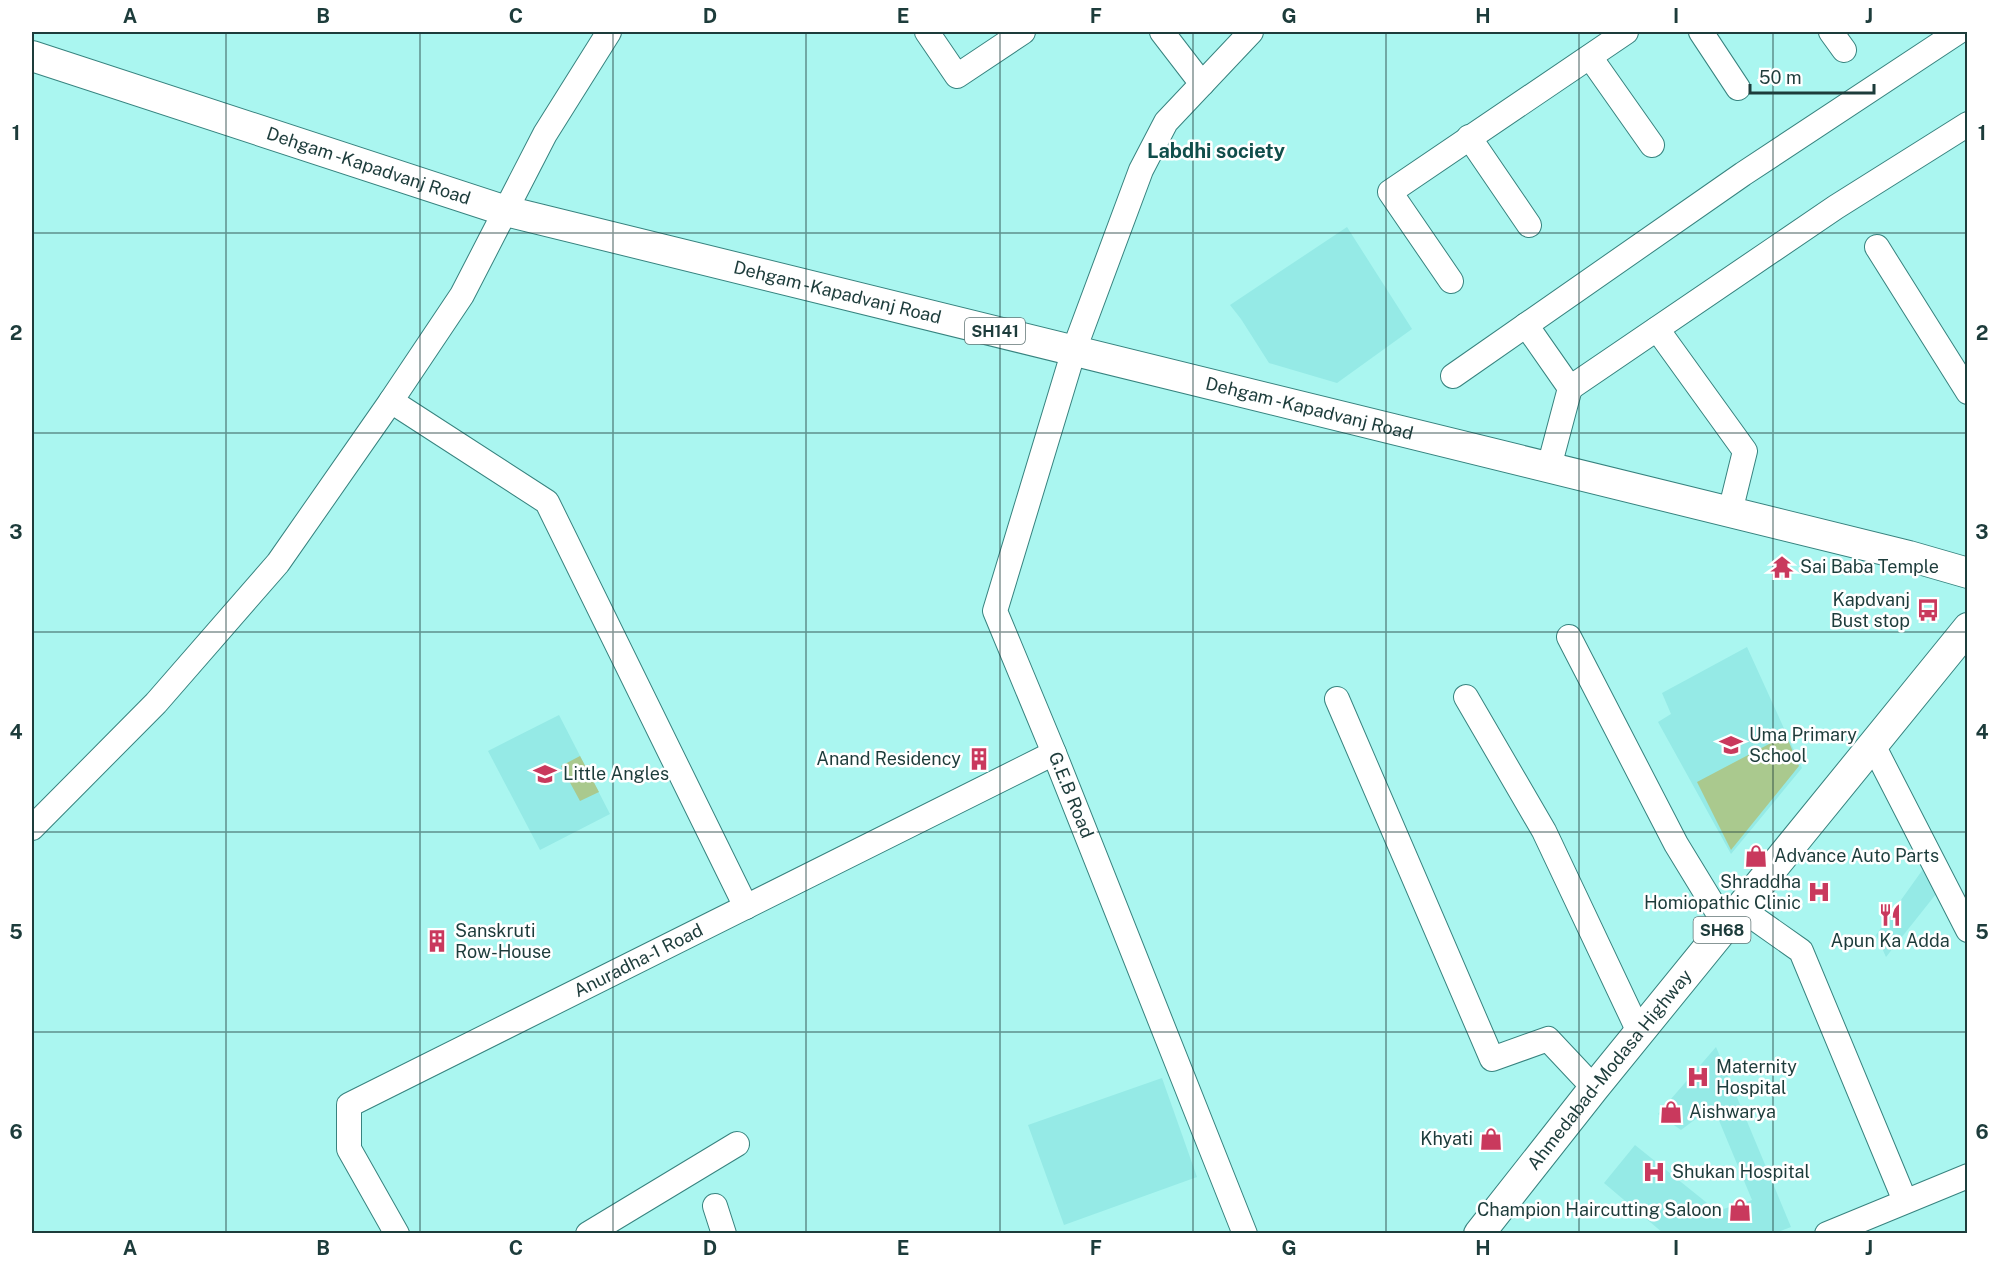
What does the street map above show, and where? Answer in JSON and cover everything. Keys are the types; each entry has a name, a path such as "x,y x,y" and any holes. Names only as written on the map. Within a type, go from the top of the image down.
{"main road":[{"name":"Dehgam -Kapadvanj Road","path":"32,56 506,211 1909,556 1968,573"},
{"name":"Ahmedabad-Modasa Highway","path":"1479,1233 1639,1032 1968,628"}],"street":[{"path":"32,828 156,703 278,563 462,295 545,134 609,32"},
{"path":"927,32 957,76 1023,32"},
{"path":"1162,32 1202,84"},
{"name":"G.E.B Road","path":"1245,1233 995,611 1074,350 1141,170 1166,122 1251,32"},
{"path":"1451,281 1390,192 1626,32"},
{"path":"1701,32 1738,88"},
{"path":"1453,376 1743,174 1958,32"},
{"path":"1590,57 1652,145"},
{"path":"1549,467 1570,388 1836,207 1968,124"},
{"path":"1469,137 1529,225"},
{"path":"1877,247 1968,392"},
{"path":"1526,325 1570,388"},
{"path":"1657,329 1745,451 1730,512"},
{"path":"391,401 547,502 746,907"},
{"path":"1569,637 1676,844 1733,917 1801,951 1905,1201"},
{"path":"1466,697 1544,831 1639,1032"},
{"path":"1337,699 1492,1059 1548,1039 1594,1088"},
{"path":"1873,745 1968,930"},
{"name":"Anuradha-1 Road","path":"397,1233 349,1149 349,1105 1054,753"},
{"path":"588,1233 612,1227 737,1144"},
{"path":"1827,1233 1968,1176"},
{"path":"715,1206 724,1233"}],"shaded area":[{"path":"1347,227 1412,329 1337,383 1269,363 1230,305"},
{"name":"Uma Primary School","path":"1747,647 1802,768 1731,854 1658,722 1671,714 1662,693"},
{"name":"Little Angles","path":"559,715 610,814 540,850 488,751"},
{"path":"1931,858 1940,889 1886,957 1876,935"},
{"path":"1716,1047 1791,1227 1775,1233 1663,1233 1604,1183 1635,1145 1717,1211 1752,1200 1713,1106 1681,1130 1658,1114"},
{"path":"1162,1078 1197,1177 1064,1225 1028,1125"}],"green space":[{"path":"1786,735 1799,766 1731,850 1697,782"},
{"path":"580,756 599,792 580,801 561,766"}],"place":[{"name":"Sai Baba Temple","path":"1782,567"},
{"name":"Kapdvanj Bust stop","path":"1928,610"},
{"name":"Uma Primary School","path":"1731,745"},
{"name":"Anand Residency","path":"979,759"},
{"name":"Little Angles","path":"545,774"},
{"name":"Advance Auto Parts","path":"1756,856"},
{"name":"Shraddha Homiopathic Clinic","path":"1819,892"},
{"name":"Apun Ka Adda","path":"1890,915"},
{"name":"Sanskruti Row-House","path":"437,941"},
{"name":"Maternity Hospital","path":"1698,1077"},
{"name":"Aishwarya","path":"1671,1112"},
{"name":"Khyati","path":"1491,1139"},
{"name":"Shukan Hospital","path":"1654,1172"},
{"name":"Champion Haircutting Saloon","path":"1740,1210"}],"district":[{"name":"Labdhi society","path":"1216,151"}]}
